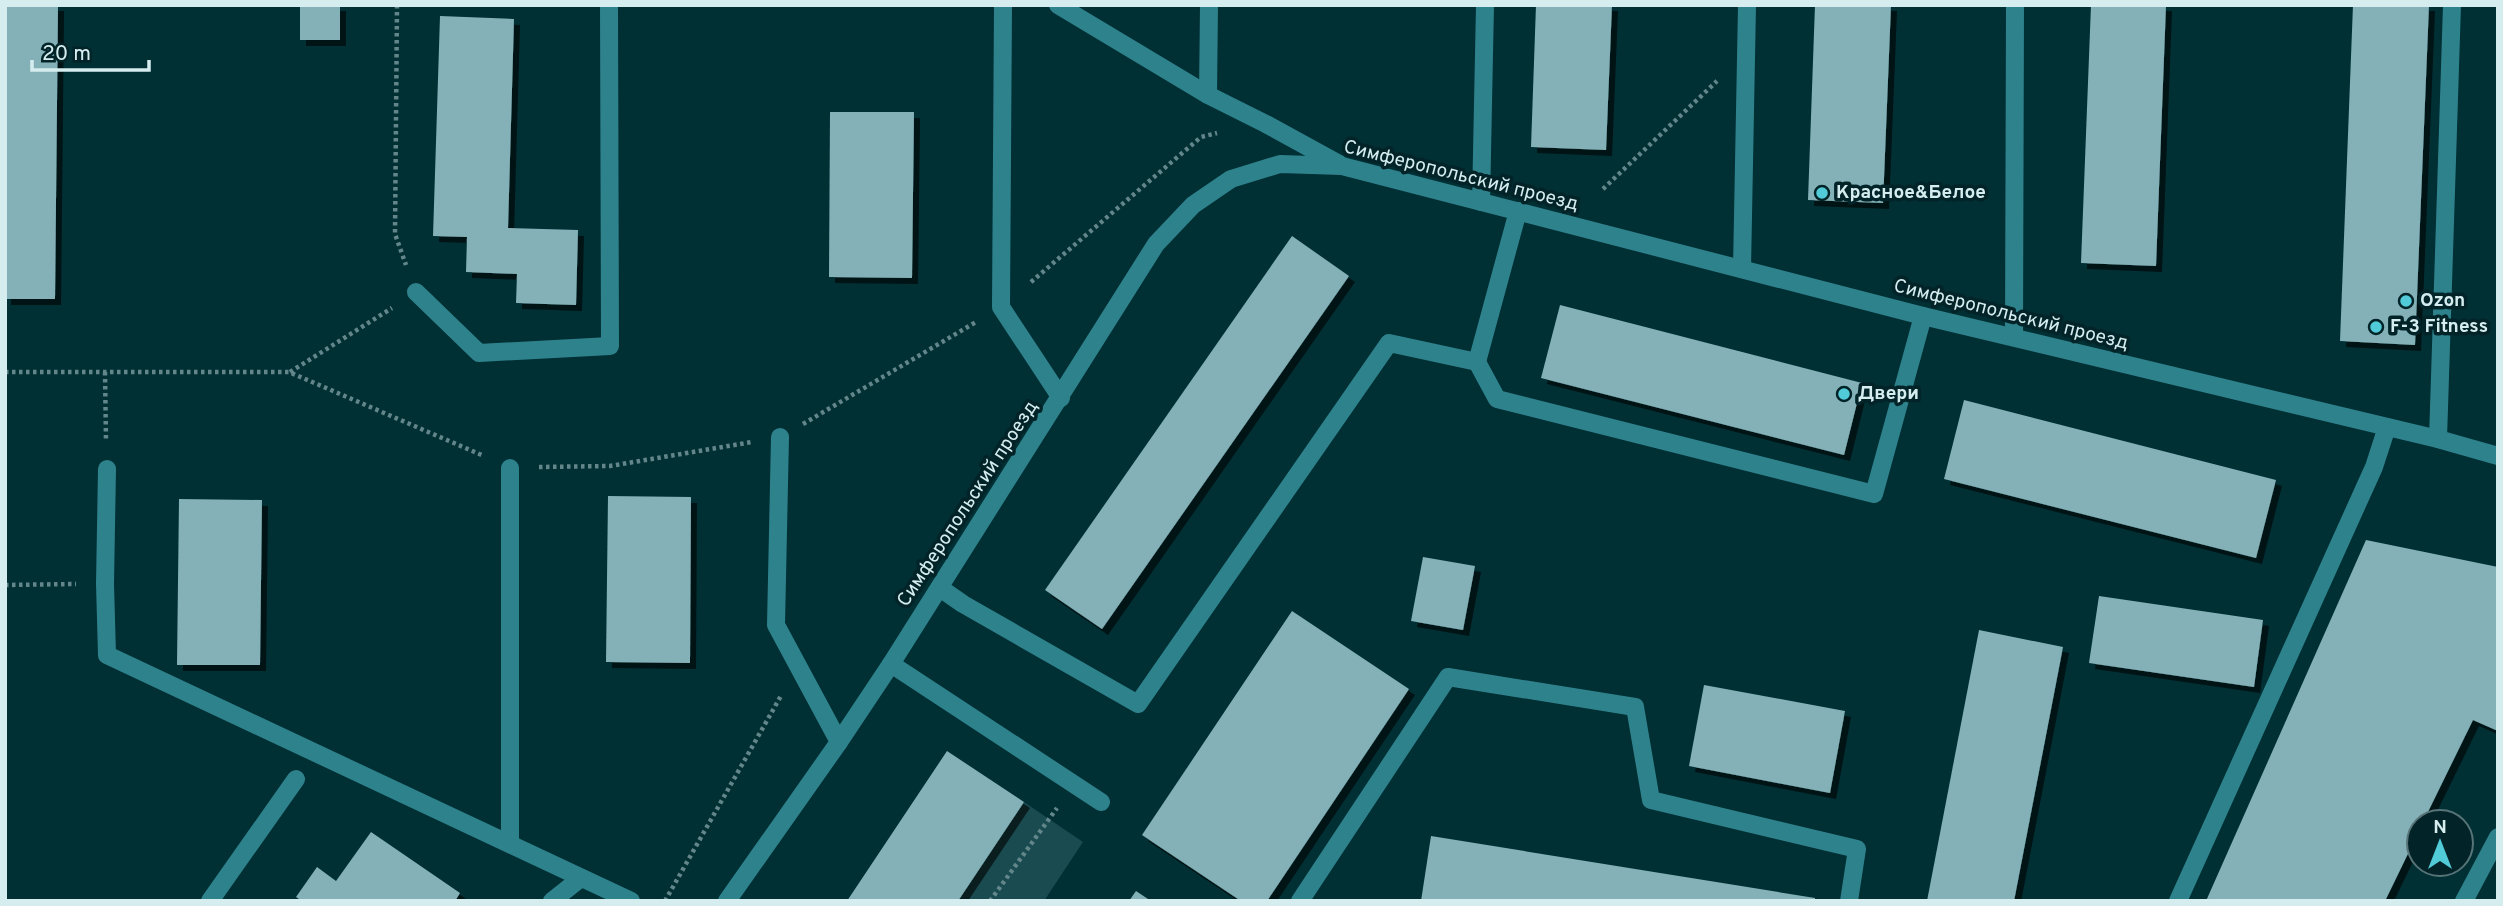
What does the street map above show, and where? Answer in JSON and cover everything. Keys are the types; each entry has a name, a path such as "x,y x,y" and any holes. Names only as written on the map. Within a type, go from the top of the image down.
{"street":[{"path":"416,292 479,353 610,346 609,5"},
{"path":"1003,5 1001,307 1061,398"},
{"path":"1058,5 1208,95 1342,166"},
{"path":"1208,95 1209,5"},
{"path":"1481,202 1485,5"},
{"path":"1742,269 1746,5"},
{"path":"2014,337 2015,5"},
{"path":"2438,439 2452,5"},
{"name":"Симферопольский проезд","path":"727,901 891,664 1156,244 1193,205 1231,179 1280,164 1342,166 1923,316 2438,439 2498,456"},
{"path":"1518,211 1477,362 1497,399 1874,494 1923,316"},
{"path":"940,588 963,604 1138,704 1389,343 1477,362"},
{"path":"2178,901 2374,467 2387,427"},
{"path":"780,438 776,625 839,742"},
{"path":"510,468 510,844"},
{"path":"107,469 107,655 631,901"},
{"path":"891,664 1101,802"},
{"path":"1300,901 1448,677 1636,707 1651,800 1857,849 1849,901"},
{"path":"211,901 296,779"},
{"path":"2464,901 2498,837"},
{"path":"552,901 581,878"}],"path":[{"path":"289,372 416,292 395,234 397,5"},
{"path":"1603,189 1746,54"},
{"path":"5,372 289,372 510,468 610,466 780,438 1001,307 1201,137 1266,124"},
{"path":"105,372 107,469"},
{"path":"5,585 105,584"},
{"path":"665,901 799,664"},
{"path":"990,901 1074,785"}],"shaded area":[{"path":"1024,802 1083,842 1044,901 958,901"}],"building":[{"path":"5,5 58,5 55,299 5,299"},
{"path":"300,5 340,5 340,40 300,40"},
{"path":"1536,5 1612,5 1606,150 1531,147"},
{"path":"1815,5 1891,5 1883,203 1808,200"},
{"path":"2091,5 2166,5 2156,266 2081,263"},
{"path":"2353,5 2429,5 2415,345 2340,341"},
{"path":"440,16 514,19 508,228 578,230 576,305 516,303 517,274 466,272 467,237 433,236"},
{"path":"830,112 914,112 912,278 829,277"},
{"path":"1292,236 1349,276 1102,629 1045,590"},
{"path":"1560,305 1862,383 1844,455 1541,378"},
{"path":"1964,400 2276,480 2256,558 1944,479"},
{"path":"608,496 691,497 690,663 606,662"},
{"path":"179,499 262,500 260,665 177,665"},
{"path":"2366,540 2498,567 2498,731 2473,720 2430,808 2405,808 2405,860 2385,901 2206,901"},
{"path":"1423,557 1475,566 1463,630 1411,621"},
{"path":"2099,596 2263,620 2254,687 2089,663"},
{"path":"1292,611 1409,689 1267,901 1241,901 1142,835"},
{"path":"1979,630 2063,647 2014,901 1927,901"},
{"path":"1704,685 1845,711 1830,793 1689,766"},
{"path":"947,751 1024,802 958,901 847,901"},
{"path":"371,832 460,893 455,901 302,901 296,897 317,867 336,881"},
{"path":"1431,836 1815,898 1815,901 1421,901"},
{"path":"1136,891 1151,901 1129,901"}],"place":[{"name":"Красное&Белое","path":"1822,193"},
{"name":"Ozon","path":"2406,301"},
{"name":"F-3 Fitness","path":"2376,327"},
{"name":"Двери","path":"1844,394"}]}
